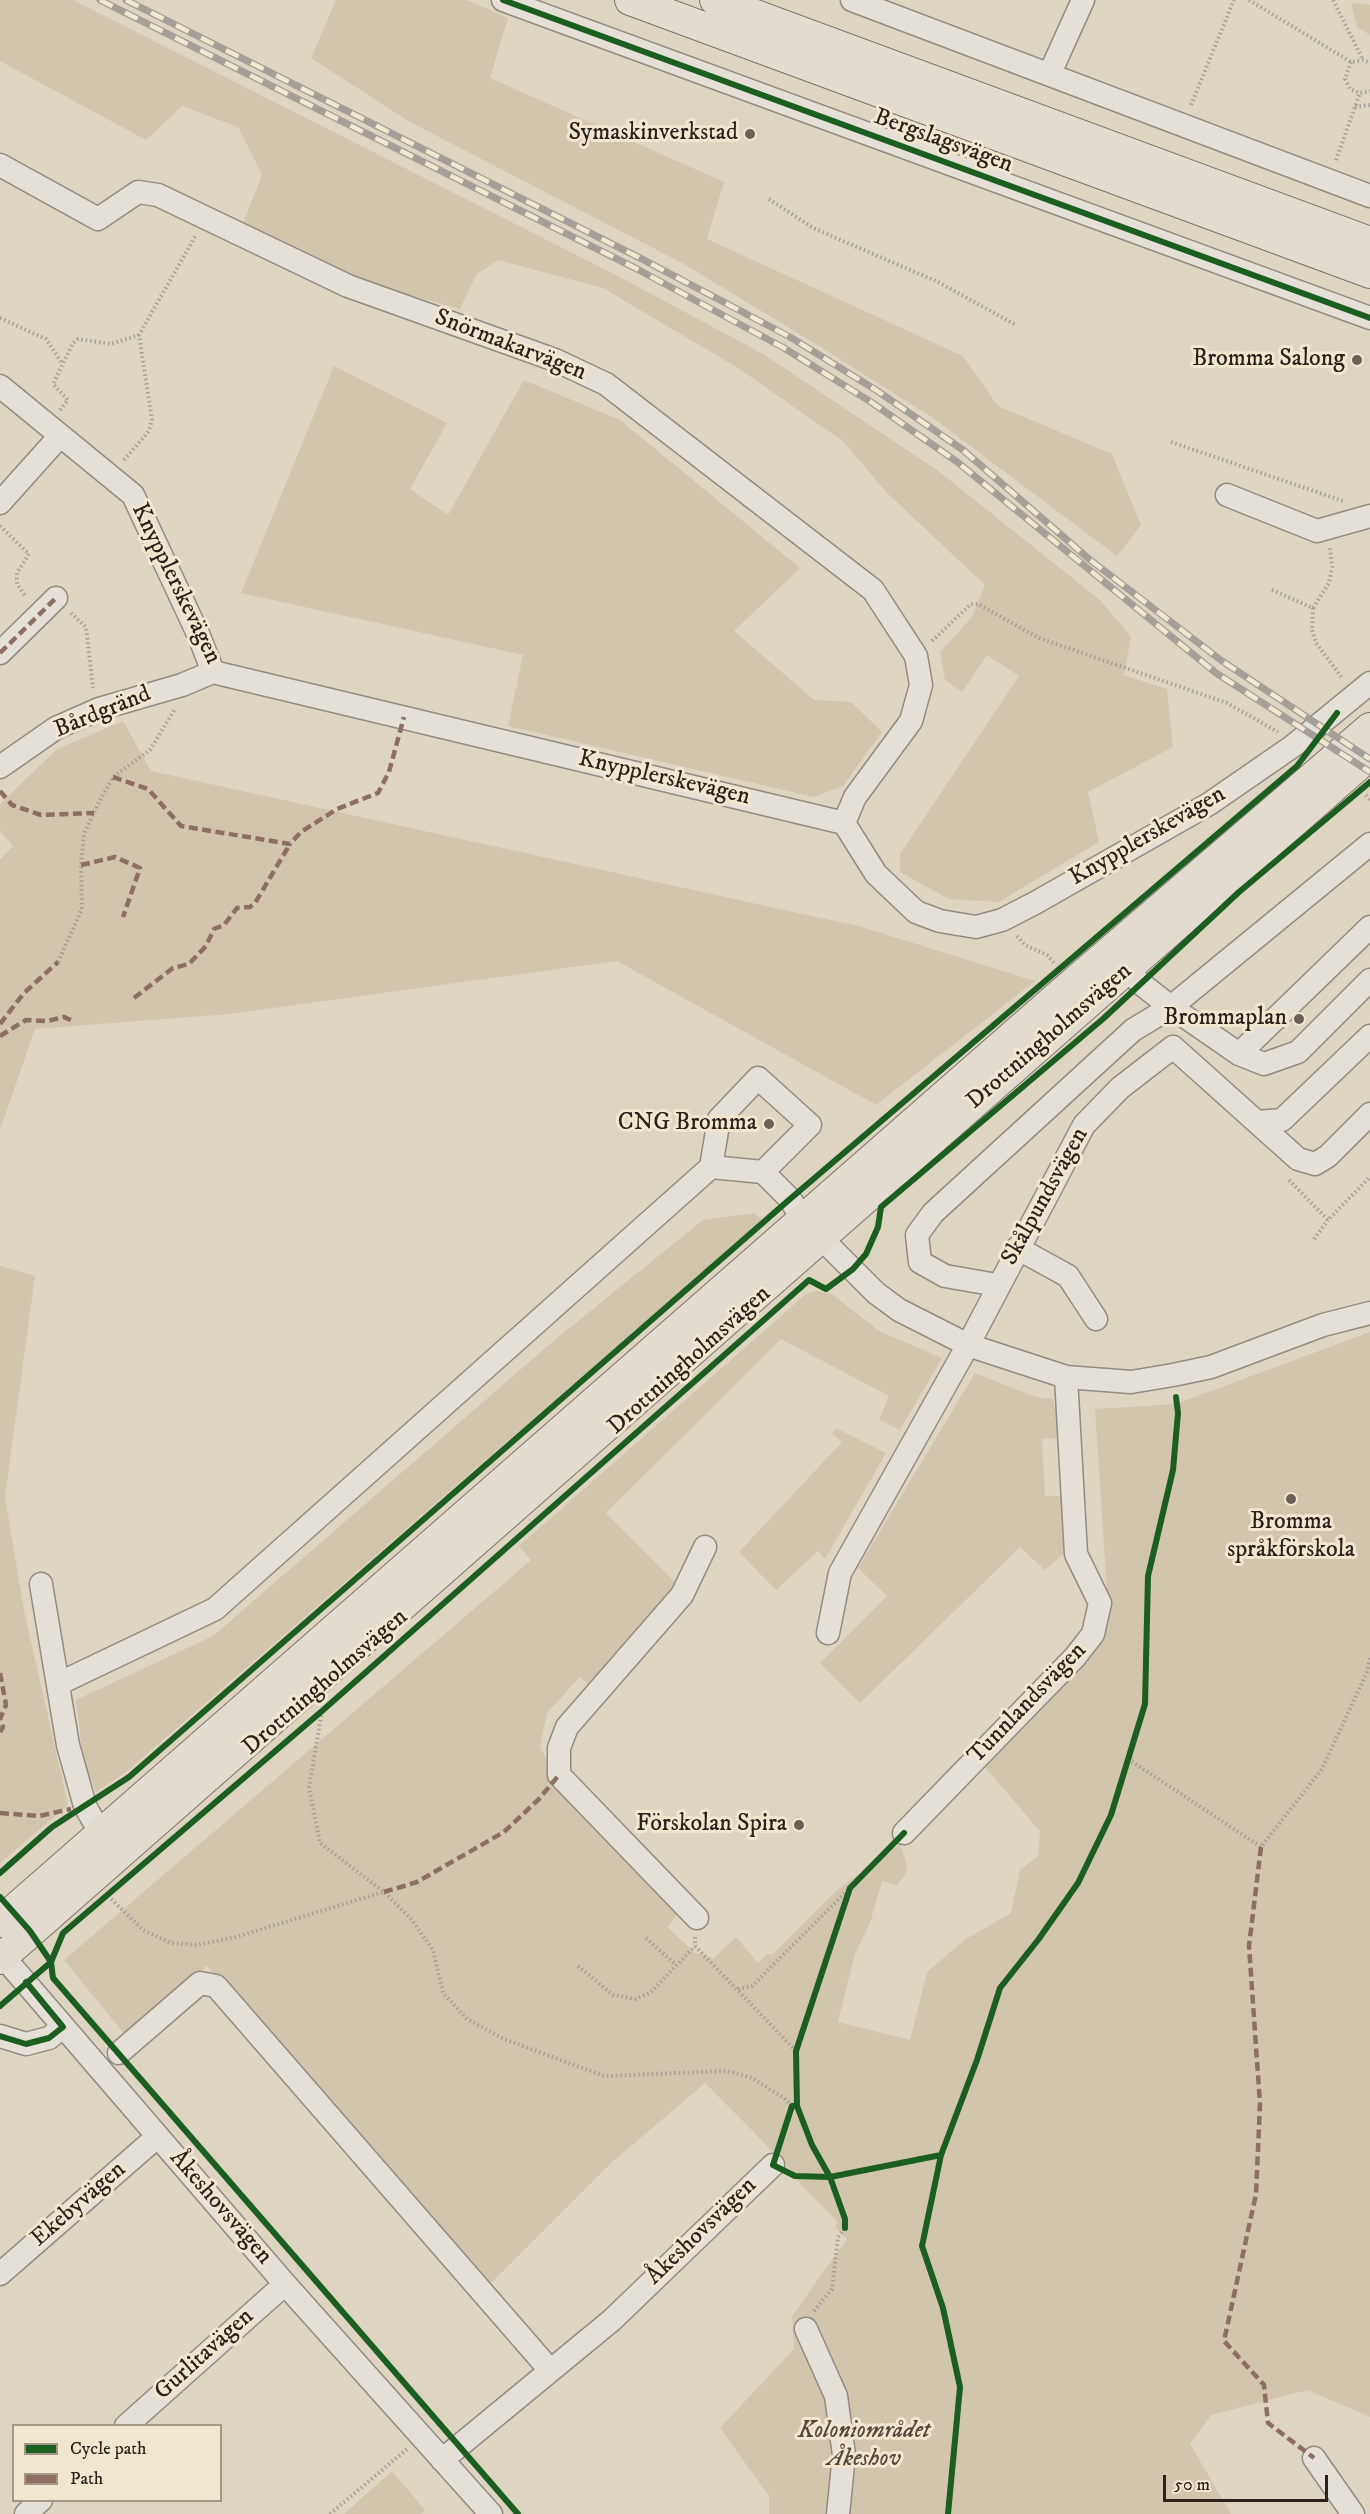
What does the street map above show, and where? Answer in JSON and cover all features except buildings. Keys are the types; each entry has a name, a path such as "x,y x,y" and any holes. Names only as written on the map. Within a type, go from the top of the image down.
{"main road":[{"name":"Bergslagsvägen","path":"630,0 1370,273"},
{"path":"715,0 1370,242"},
{"name":"Drottningholmsvägen","path":"1119,961 1370,728"},
{"name":"Drottningholmsvägen","path":"0,1922 812,1229 1119,961 1370,755"},
{"name":"Drottningholmsvägen","path":"1,1956 812,1229"}],"street":[{"name":"Bergslagsvägen","path":"503,0 1370,318"},
{"path":"852,0 1370,196"},
{"path":"1050,73 1083,0"},
{"name":"Snörmakarvägen","path":"0,165 98,219 138,192 158,195 348,286 555,360 606,384 873,590 916,656 921,684 911,721 855,797 844,823"},
{"name":"Knypplerskevägen","path":"0,386 53,432 117,480 133,495 145,517 213,672 844,823 876,874 916,912 940,921 976,927 1002,920 1209,804 1293,746 1360,684"},
{"path":"0,503 53,432"},
{"path":"1227,495 1317,531 1370,516"},
{"path":"0,652 48,606"},
{"name":"Bårdgränd","path":"0,767 56,728 99,709 182,685 213,672"},
{"path":"997,1285 945,1276 920,1262 917,1235 933,1213 1133,1030 1171,1007 1370,844"},
{"path":"1239,1054 1370,927"},
{"path":"1119,961 1171,1007 1239,1054 1264,1064 1298,1052 1370,980"},
{"path":"1171,1007 1178,1028 1173,1047 1298,1159 1315,1164 1328,1156 1370,1114"},
{"path":"1257,1122 1282,1120 1370,1036"},
{"name":"Skålpundsvägen","path":"828,1633 840,1573 968,1345 997,1285 1084,1125 1120,1089 1173,1047"},
{"path":"58,1684 215,1609 711,1167 719,1119 758,1078 810,1125 763,1172"},
{"path":"711,1167 763,1172 790,1199 812,1229 876,1293 899,1310 968,1345 1066,1377 1131,1382 1183,1373 1212,1366 1323,1325 1370,1313"},
{"path":"1017,1248 1068,1276 1096,1319"},
{"name":"Tunnlandsvägen","path":"904,1833 1075,1657 1093,1634 1100,1603 1076,1554 1066,1377"},
{"path":"697,1918 559,1775 559,1748 572,1720 682,1595 705,1547"},
{"path":"41,1584 68,1745 85,1806 101,1834"},
{"name":"Åkeshovsvägen","path":"1,1956 26,1982 285,2284 491,2514"},
{"path":"119,2053 200,1983 216,1986 550,2370"},
{"path":"0,2036 26,2044 48,2038 63,2027"},
{"name":"Ekebyvägen","path":"0,2274 158,2136"},
{"name":"Åkeshovsvägen","path":"442,2460 612,2320 773,2165"},
{"name":"Gurlitavägen","path":"128,2424 285,2284"},
{"path":"806,2329 836,2396 844,2455 838,2514"},
{"path":"1314,2458 1353,2514"},
{"path":"26,2514 39,2502"}],"path":[{"path":"1183,124 1234,0"},
{"path":"1249,0 1351,62 1363,60 1370,63"},
{"path":"1333,0 1363,60"},
{"path":"1351,62 1345,79 1350,89 1360,93 1370,91"},
{"path":"1328,180 1360,93"},
{"path":"1355,107 1370,105"},
{"path":"769,199 813,228 938,282 1016,324"},
{"path":"117,480 125,458 149,431 152,420 139,335 206,219"},
{"path":"0,319 46,339 62,363"},
{"path":"53,432 68,400 53,384 73,343 78,339 111,344 139,335"},
{"path":"1171,442 1344,501 1353,500"},
{"path":"0,526 29,554 17,573 17,584 48,606 86,627 90,678 99,709"},
{"path":"1329,540 1332,567 1329,583 1313,608 1312,630 1316,643 1326,659 1360,684"},
{"path":"1272,590 1313,608"},
{"path":"935,638 971,604 978,604 1039,638 1227,703 1275,730 1293,746"},
{"path":"58,962 82,909 81,866 84,834 113,777 150,750 175,710 182,685"},
{"path":"1366,795 1370,800"},
{"path":"1002,920 1026,945 1047,955 1057,967"},
{"path":"1314,1239 1328,1220"},
{"path":"1128,1759 1261,1846 1322,1769 1367,1672 1370,1658"},
{"path":"322,1711 309,1788 320,1843 384,1892 411,1919 433,1950 443,1993 466,2019 504,2039 604,2076 727,2071 752,2078 784,2098 801,2115"},
{"path":"1125,1770 1131,1748"},
{"path":"738,1989 752,1986 857,1880"},
{"path":"98,1902 116,1887"},
{"path":"843,1910 850,1888"},
{"path":"107,1895 143,1930 171,1942 197,1945 236,1937 384,1892"},
{"path":"578,1966 613,1995 635,1999 650,1993 695,1946 697,1918"},
{"path":"646,1938 676,1965"},
{"path":"695,1946 796,2052"},
{"path":"796,2062 796,2052 800,2041"},
{"path":"789,2116 797,2095"},
{"path":"806,2329 807,2321 832,2289 838,2237 845,2228 845,2219"},
{"path":"330,2514 408,2449 412,2453"}],"green space":[{"path":"0,0 73,0 614,274 765,355 937,470 1100,600 1131,637 1124,675 1167,689 1173,747 1088,792 1099,842 999,902 949,899 900,872 900,854 1019,676 987,655 962,692 945,680 940,652 972,617 985,585 886,492 844,442 738,368 603,288 498,260 476,275 460,309 352,279 242,226 262,175 238,127 182,106 146,140 0,61"},
{"path":"336,0 467,0 508,18 490,78 724,182 707,239 963,356 998,406 1112,454 1141,525 1117,556 933,418 819,346 684,264 410,122 311,58"},
{"path":"1351,3 1370,5 1370,35 1357,27"},
{"path":"334,366 447,423 410,489 448,515 524,380 620,420 800,568 734,631 814,700 851,702 882,732 843,786 814,797 508,726 523,655 241,593"},
{"path":"123,721 151,771 862,927 1035,981 876,1105 617,961 229,1014 35,1029 0,1130 0,860 13,846 0,831 0,804 57,749"},
{"path":"754,1213 762,1220 126,1772 96,1792 83,1759 76,1700 213,1636 557,1338 703,1220"},
{"path":"0,1266 35,1276 5,1497 25,1615 68,1805 0,1863"},
{"name":"Koloniområdet Åkeshov","path":"814,1291 832,1294 879,1331 942,1358 900,1430 879,1420 889,1396 781,1339 606,1513 679,1586 591,1687 580,1677 547,1713 540,1748 568,1792 680,1912 667,1927 695,1953 714,1958 736,1937 758,1963 766,1955 773,1954 837,1890 900,1844 907,1865 905,1875 897,1885 882,1881 870,1923 855,1954 838,2022 910,2040 927,1972 966,1939 1011,1913 1020,1870 1038,1856 1040,1831 983,1765 1021,1731 1109,1624 1095,1409 1176,1404 1370,1332 1370,2417 1308,2390 1211,2415 1190,2444 1231,2514 769,2514 769,2496 720,2428 794,2349 792,2316 847,2239 835,2227 838,2222 802,2186 793,2172 705,2083 611,2163 487,2287 207,1966 126,2036 64,1960 531,1560 519,1546 805,1295"},
{"path":"975,1373 1036,1397 1053,1399 1060,1438 1042,1439 1045,1496 1063,1496 1065,1552 1045,1570 1020,1547 860,1703 820,1663 887,1596 858,1568"},
{"path":"836,1428 886,1453 825,1559 818,1551 776,1590 739,1552 842,1442 832,1434"},
{"path":"392,2471 425,2510 421,2514 344,2514"}],"railway":[{"path":"100,0 637,269 784,348 871,402 956,461 1216,673 1370,772"},
{"path":"126,0 640,258 790,337 876,390 963,450 1089,559 1222,661 1370,759"}],"marked path":[{"path":"0,653 56,598"},
{"path":"113,777 148,789 181,826 290,844 301,832 337,809 378,793 389,772 404,717"},
{"path":"0,791 12,805 41,815 94,813"},
{"path":"134,998 173,968 189,964 206,946 214,929 224,925 237,908 250,907 255,903 290,844"},
{"path":"81,865 115,857 140,868 123,917"},
{"path":"0,1024 24,993 58,962"},
{"path":"0,1036 26,1020 47,1021 64,1017 75,1022"},
{"path":"0,1673 6,1705 0,1719 3,1727 0,1732"},
{"path":"384,1892 417,1882 504,1832 539,1799 559,1775"},
{"path":"0,1813 39,1816 71,1809"},
{"path":"1261,1847 1249,1946 1260,2104 1256,2194 1224,2341 1264,2385 1268,2423 1314,2458"}],"cycle path":[{"path":"503,0 1370,318"},
{"path":"0,1873 52,1827 129,1777 790,1199 1297,766 1337,713"},
{"path":"0,2006 51,1962 63,1933 322,1711 809,1280 826,1289 853,1269 866,1254 878,1227 881,1207 1104,1018 1239,892 1370,782"},
{"path":"948,2514 960,2387 943,2308 922,2246 941,2155 977,2060 1000,1988 1038,1940 1078,1883 1111,1815 1145,1704 1148,1576 1173,1470 1178,1413 1176,1397"},
{"path":"830,2177 812,2145 797,2106 796,2051 850,1888 904,1833"},
{"path":"0,1897 30,1931 51,1962 53,1978 518,2514"},
{"path":"0,2036 26,2044 49,2038 63,2027 26,1982"},
{"path":"797,2106 792,2106 773,2165 795,2176 830,2177"},
{"path":"845,2228 845,2219 830,2177 941,2155"}],"place":[{"name":"Symaskinverkstad","path":"750,134"},
{"name":"Bromma Salong","path":"1357,360"},
{"name":"Brommaplan","path":"1299,1019"},
{"name":"CNG Bromma","path":"769,1124"},
{"name":"Bromma språkförskola","path":"1291,1499"},
{"name":"Förskolan Spira","path":"799,1825"}]}
